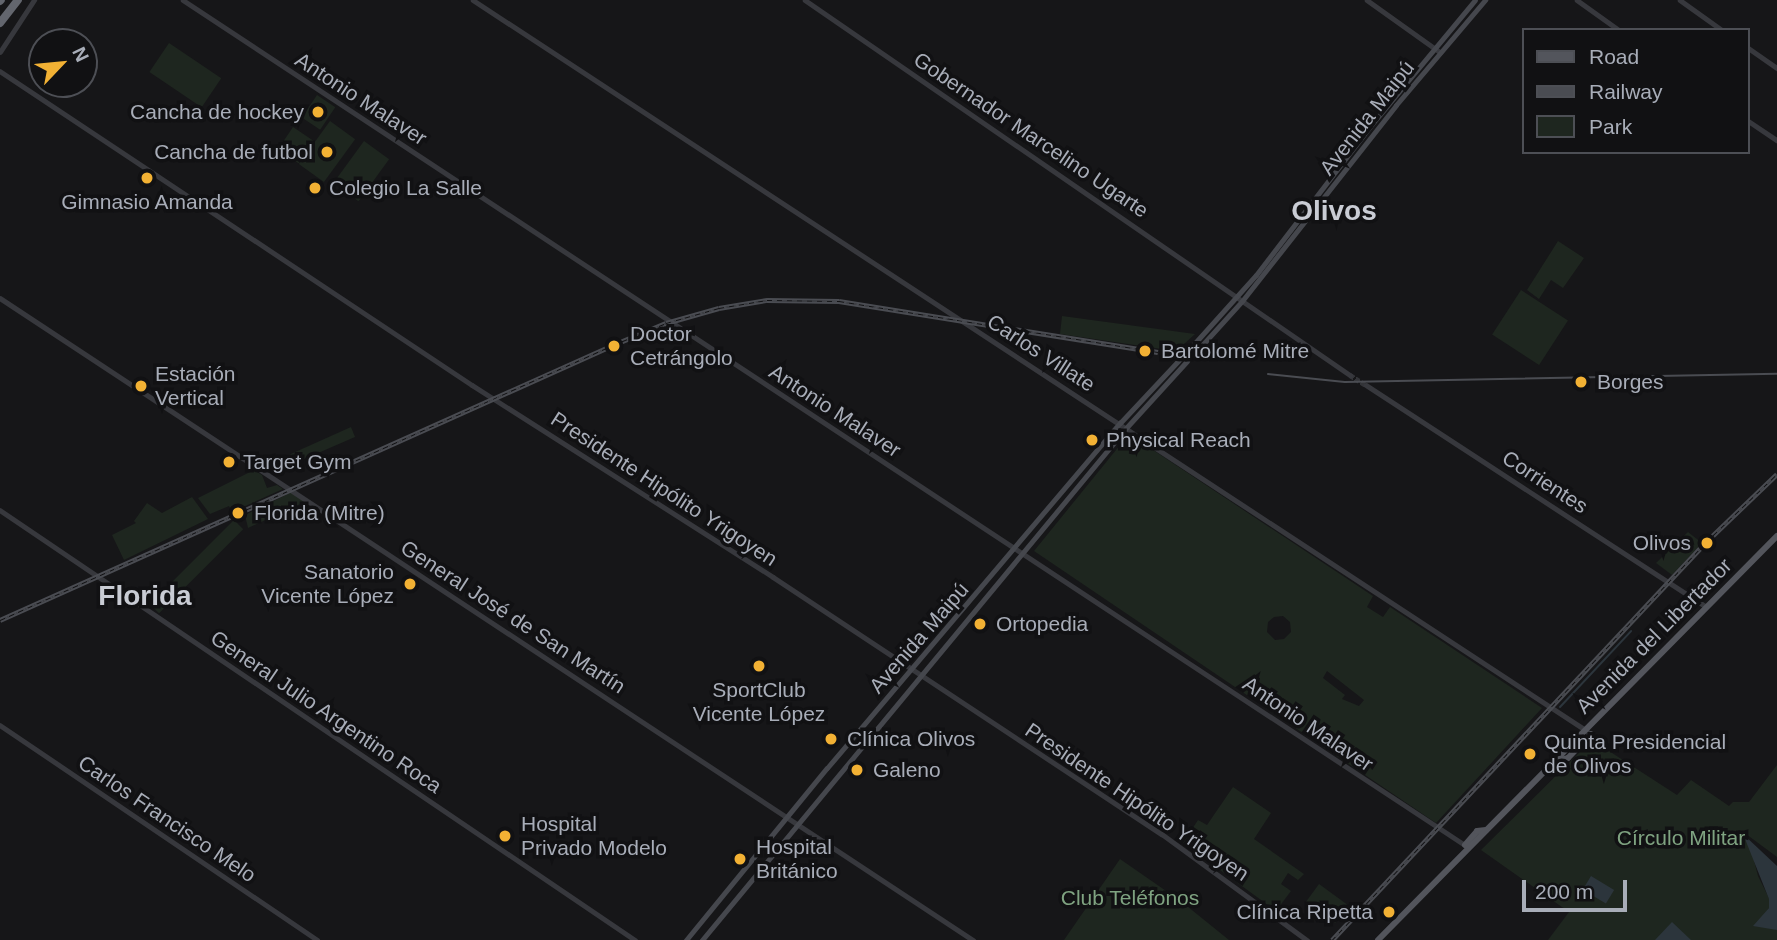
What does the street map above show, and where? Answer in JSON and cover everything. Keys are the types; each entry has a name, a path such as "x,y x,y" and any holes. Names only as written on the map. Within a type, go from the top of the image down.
{"highway":[{"path":"0,22 16,0"}],"main road":[{"name":"Avenida Maipú","path":"1185,354 1193,351 1240,299 1475,0"},
{"name":"Avenida Maipú","path":"1438,50 1485,0"},
{"name":"Avenida Maipú","path":"1193,351 1200,338 1240,299"},
{"name":"Avenida Maipú","path":"686,940 1120,423 1179,360"},
{"name":"Avenida Maipú","path":"702,940 797,822 922,678 1126,428 1187,361"},
{"name":"Avenida del Libertador","path":"1467,847 1477,831 1488,829 1588,732 1777,536"},
{"path":"1378,940 1467,847"}],"street":[{"path":"0,52 34,0"},
{"name":"Antonio Malaver","path":"183,0 1467,847"},
{"name":"Carlos Villate","path":"473,0 1588,732"},
{"name":"Gobernador Marcelino Ugarte","path":"805,0 1240,299"},
{"path":"1367,0 1438,50"},
{"path":"1577,0 1616,28"},
{"path":"1680,0 1719,28"},
{"path":"1749,48 1777,68"},
{"name":"Presidente Hipólito Yrigoyen","path":"0,71 483,392 913,670 1180,847 1307,940"},
{"path":"1749,121 1777,140"},
{"name":"General José de San Martín","path":"0,298 973,940"},
{"path":"1240,299 1350,375"},
{"name":"Corrientes","path":"1366,385 1706,607"},
{"name":"General Julio Argentino Roca","path":"0,510 635,940"},
{"name":"Carlos Francisco Melo","path":"0,725 317,940"}],"green space":[{"path":"169,43 221,78 202,107 149,72"},
{"name":"Cancha de hockey","path":"317,95 335,107 320,130 302,117"},
{"name":"Cancha de futbol","path":"330,121 355,139 324,182 299,164"},
{"path":"293,127 314,141 299,163 278,149"},
{"name":"Cancha de futbol","path":"364,141 389,159 359,201 333,183"},
{"path":"1558,241 1584,258 1563,288 1551,280 1539,299 1527,290"},
{"path":"1521,290 1568,320 1539,365 1492,334"},
{"path":"1062,316 1195,334 1183,345 1163,346 1162,349 1060,334"},
{"path":"351,427 355,437 272,473 264,466"},
{"path":"1129,434 1373,596 1367,607 1383,617 1390,607 1542,708 1436,823 1034,551","holes":["1283,616 1290,622 1291,632 1284,639 1275,640 1267,632 1268,622 1274,617","1327,671 1364,700 1359,706 1342,699 1345,695 1323,678"]},
{"path":"254,470 262,475 267,488 277,485 283,489 232,512 229,506 210,514 198,498"},
{"path":"294,491 309,500 248,528 245,515"},
{"path":"192,497 208,519 124,560 112,535 136,523 134,521 147,503 162,513"},
{"path":"234,520 243,529 159,613 150,604"},
{"path":"1688,532 1702,543 1672,575 1656,563"},
{"name":"Círculo Militar","path":"1592,740 1677,795 1691,780 1729,806 1733,802 1749,802 1777,765 1777,857 1739,830 1735,835 1743,836 1751,849 1758,876 1769,898 1769,908 1763,917 1770,927 1777,930 1777,940 1548,940 1569,912 1481,850"},
{"path":"1233,787 1271,813 1254,839 1304,874 1298,880 1288,873 1281,884 1291,891 1276,911 1183,843 1198,820 1207,825"},
{"name":"Club Teléfonos","path":"1120,859 1182,902 1229,940 1064,940"},
{"path":"1319,884 1348,905 1335,923 1306,902"}],"shaded area":[{"path":"1743,834 1777,866 1777,930 1753,926 1769,908 1769,899"},
{"path":"1591,876 1614,890 1606,904 1583,890"},
{"path":"1672,922 1691,940 1655,940"}],"waterway":[{"path":"1560,707 1631,631"}],"tunnel":[{"path":"1350,375 1366,385"}],"tram line":[{"path":"1268,374 1345,382 1777,374"}],"railway":[{"path":"0,620 613,345 666,323 719,308 767,300 839,301 1158,352"},
{"path":"1332,940 1706,542 1777,474"}],"place":[{"name":"Cancha de hockey","path":"318,112"},
{"name":"Cancha de futbol","path":"327,152"},
{"name":"Gimnasio Amanda","path":"147,178"},
{"name":"Colegio La Salle","path":"315,188"},
{"name":"Doctor Cetrángolo","path":"614,346"},
{"name":"Bartolomé Mitre","path":"1145,351"},
{"name":"Borges","path":"1581,382"},
{"name":"Estación Vertical","path":"141,386"},
{"name":"Physical Reach","path":"1092,440"},
{"name":"Target Gym","path":"229,462"},
{"name":"Florida (Mitre)","path":"238,513"},
{"name":"Olivos","path":"1707,543"},
{"name":"Sanatorio Vicente López","path":"410,584"},
{"name":"Ortopedia","path":"980,624"},
{"name":"SportClub Vicente López","path":"759,666"},
{"name":"Clínica Olivos","path":"831,739"},
{"name":"Quinta Presidencial de Olivos","path":"1530,754"},
{"name":"Galeno","path":"857,770"},
{"name":"Hospital Privado Modelo","path":"505,836"},
{"name":"Hospital Británico","path":"740,859"},
{"name":"Clínica Ripetta","path":"1389,912"}],"district":[{"name":"Olivos","path":"1334,211"},
{"name":"Florida","path":"145,596"}]}
